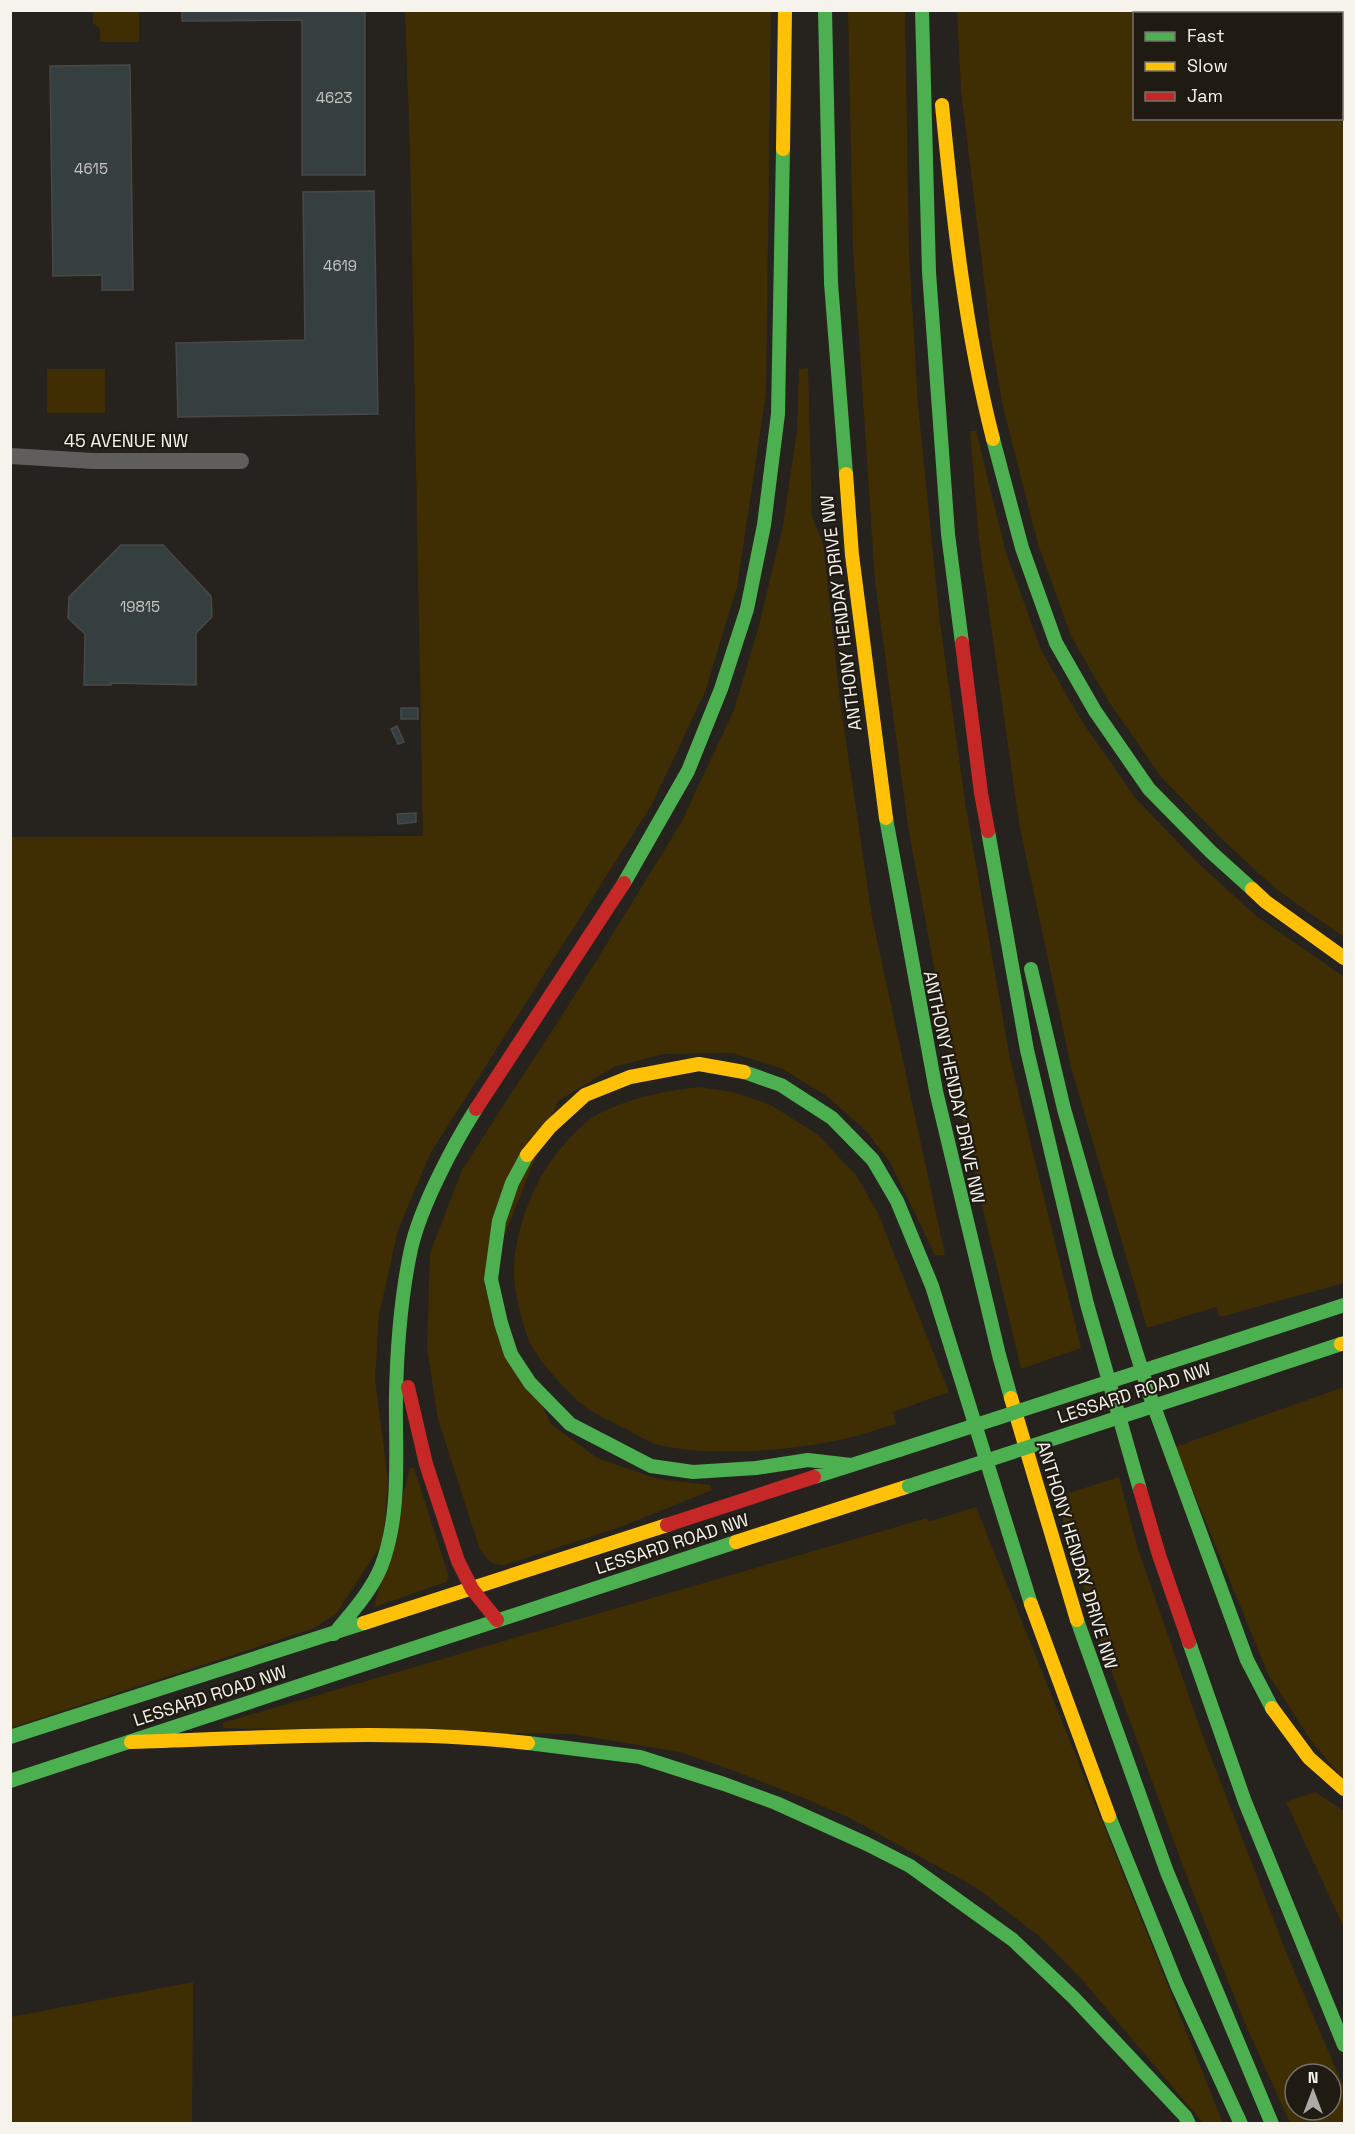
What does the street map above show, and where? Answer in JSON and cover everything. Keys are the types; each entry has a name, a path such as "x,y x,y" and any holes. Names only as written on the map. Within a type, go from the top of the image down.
{"main road":[{"path":"334,1634 368,1592 381,1566 391,1528 395,1487 396,1392 401,1318 411,1249 419,1221 470,1118 621,888 688,771 722,689 747,609 764,525 778,414 784,10"},
{"name":"ANTHONY HENDAY DRIVE NW","path":"825,10 826,160 833,324 844,479 859,631 880,784 903,926 953,1178 1019,1432 1061,1572 1115,1734 1173,1887 1272,2124"},
{"path":"922,10 925,193 931,321 946,528 977,774 1017,1007 1057,1190 1094,1332 1148,1518 1207,1699 1255,1830 1344,2045"},
{"path":"935,10 937,32"},
{"path":"941,95 955,236 968,320 986,411 1022,548 1056,643 1095,711 1149,789 1211,852 1266,902 1344,958"},
{"path":"967,703 1004,842"},
{"path":"1029,959 1064,1109 1106,1256 1149,1393 1247,1660 1276,1715 1309,1758 1344,1789"},
{"path":"851,1465 808,1460 756,1468 693,1472 651,1466 570,1424 530,1383 511,1354 491,1279 499,1221 512,1183 527,1155 550,1126 585,1095 630,1077 670,1068 699,1064 738,1070 781,1085 832,1118 873,1160 897,1201 933,1286 1021,1575 1097,1787 1177,1985 1241,2124"},
{"name":"LESSARD ROAD NW","path":"10,1737 334,1634 1344,1305"},
{"path":"401,1318 404,1360 412,1409 426,1464 458,1560 472,1589 497,1620"},
{"name":"LESSARD ROAD NW","path":"10,1781 1343,1343"},
{"path":"131,1742 335,1736 496,1739 640,1757 724,1784 803,1815 909,1866 1013,1940 1074,1998 1185,2116 1189,2124"}],"street":[{"name":"45 AVENUE NW","path":"10,456 93,461 241,460"}],"shaded area":[{"path":"93,11 139,11 139,42 100,42 100,29 93,23"},
{"path":"405,11 771,11 766,393 737,587 705,692 652,804 430,1154 398,1230 379,1315 375,1379 388,1481 383,1542 336,1614 312,1629 11,1728 10,837 423,836 410,151"},
{"path":"848,11 905,11 909,253 918,405 940,623 966,808 1010,1059 1081,1348 1021,1369 965,1133 909,832 875,582 853,248"},
{"path":"957,11 1344,11 1344,937 1276,889 1223,840 1162,778 1109,702 1071,636 1038,544 1003,407 991,338 961,90"},
{"path":"808,368 812,517 823,543 840,701 872,917 945,1255 935,1255 890,1162 866,1131 828,1097 783,1069 733,1053 663,1054 614,1067 558,1101 484,1286 551,1424 597,1458 658,1479 710,1485 712,1490 623,1526 505,1565 496,1564 487,1558 479,1547 438,1419 427,1348 430,1253 462,1170 582,984 681,823 734,710 758,629 783,526 797,430 799,369"},
{"path":"47,369 105,369 105,413 47,413"},
{"path":"970,431 976,431 1006,553 1041,650 1081,720 1136,799 1199,864 1255,915 1344,977 1344,1283 1220,1317 1216,1307 1147,1328 1071,1067 1019,823 979,540"},
{"path":"699,1087 733,1092 771,1105 818,1135 855,1174 877,1211 949,1392 893,1412 896,1424 846,1438 773,1450 702,1451 659,1445 595,1413 576,1399 546,1367 527,1336 514,1277 515,1252 521,1228 539,1181 565,1144 582,1126 598,1114 647,1096"},
{"path":"1344,1387 1344,1780 1310,1739 1269,1676 1175,1447"},
{"path":"410,1468 414,1468 449,1577 446,1582 374,1607"},
{"path":"1119,1477 1137,1546 1201,1731 1288,1957 1333,2062 1283,2062 1283,2107 1244,2021 1193,1893 1098,1634 1056,1497"},
{"path":"976,1507 1223,2123 1203,2123 1084,1982 1040,1937 977,1888 846,1816 801,1797 680,1752 572,1734 224,1728 222,1723 927,1518 928,1522"},
{"path":"1315,1792 1344,1811 1344,1928 1286,1802"},
{"path":"193,1982 192,2123 11,2123 11,2017"},
{"path":"1343,2086 1344,2123 1290,2123 1343,2122"}],"building":[{"path":"182,10 365,10 365,175 302,175 302,20 182,21"},
{"path":"130,65 133,290 102,290 102,275 53,276 50,66"},
{"path":"374,191 378,414 178,417 176,343 305,340 303,192"},
{"path":"121,545 163,545 211,596 212,617 196,633 196,685 111,683 111,685 84,685 85,634 68,618 69,597"},
{"path":"401,708 418,708 418,719 401,719"},
{"path":"397,726 404,742 398,744 391,729"},
{"path":"416,813 416,822 398,824 397,814"}],"traffic: fast":[{"path":"825,10 831,283 846,474"},
{"path":"922,10 929,272 948,534 962,643"},
{"path":"624,883 688,771 721,689 747,609 764,525 778,414 783,149"},
{"path":"993,439 1022,548 1056,643 1095,711 1149,789 1211,852 1252,889"},
{"path":"886,818 936,1091 1011,1398"},
{"path":"988,831 1027,1050 1087,1304 1140,1490"},
{"path":"1031,969 1064,1109 1106,1256 1149,1393 1247,1660 1272,1708"},
{"path":"744,1072 781,1085 832,1118 873,1160 897,1201 932,1286 1031,1604"},
{"path":"334,1634 371,1585 381,1567 388,1546 395,1504 399,1340 402,1303 411,1249 415,1233 438,1177 476,1109"},
{"path":"527,1155 512,1183 499,1221 491,1279 511,1354 530,1383 570,1424 651,1466 693,1472 756,1468 808,1460 851,1465"},
{"path":"1222,1345 1344,1305"},
{"path":"1233,1380 1344,1343"},
{"path":"899,1450 1222,1345"},
{"path":"909,1486 1233,1380"},
{"path":"814,1477 899,1450"},
{"path":"10,1781 736,1542"},
{"path":"1077,1620 1167,1872 1272,2124"},
{"path":"10,1737 364,1623"},
{"path":"1189,1642 1245,1802 1344,2045"},
{"path":"528,1743 640,1757 724,1784 776,1803 910,1866 1013,1940 1074,1998 1185,2116 1189,2124"},
{"path":"1109,1816 1177,1985 1241,2124"}],"traffic: slow":[{"path":"783,149 785,10"},
{"path":"942,105 967,315 993,439"},
{"path":"846,474 852,555 886,818"},
{"path":"1252,889 1266,902 1344,958"},
{"path":"527,1155 550,1127 585,1095 630,1077 699,1064 744,1072"},
{"path":"1011,1398 1077,1620"},
{"path":"736,1542 909,1486"},
{"path":"364,1623 667,1525"},
{"path":"1031,1604 1109,1816"},
{"path":"1272,1708 1309,1758 1344,1789"},
{"path":"131,1742 380,1735 479,1738 528,1743"}],"traffic: jam":[{"path":"962,643 988,831"},
{"path":"476,1109 624,883"},
{"path":"408,1387 426,1464 458,1561 472,1589 497,1620"},
{"path":"667,1525 814,1477"},
{"path":"1140,1490 1159,1555 1189,1642"}]}
